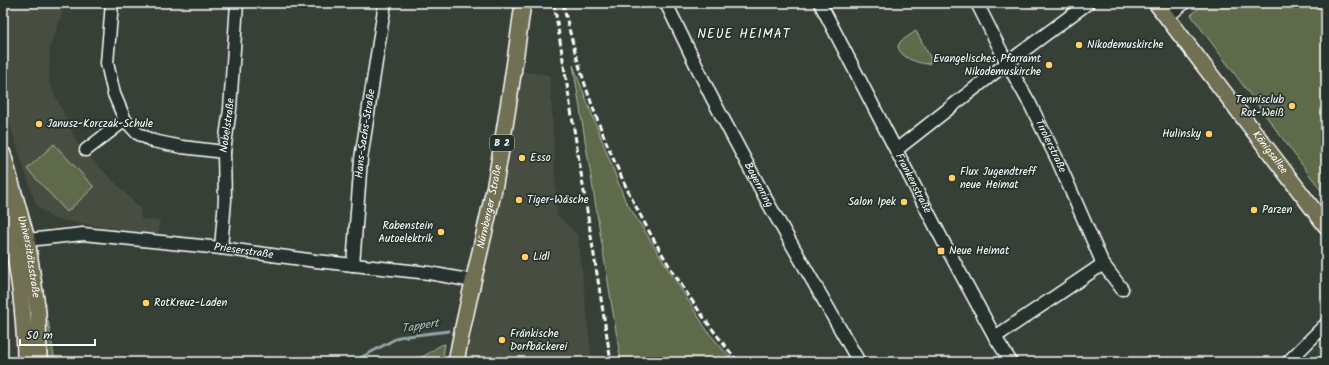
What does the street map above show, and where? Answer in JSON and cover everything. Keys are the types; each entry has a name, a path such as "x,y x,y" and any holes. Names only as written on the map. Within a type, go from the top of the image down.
{"main road":[{"name":"Nürnberger Straße","path":"456,362 463,323 495,184 512,84 523,3"},
{"name":"Königsallee","path":"1156,3 1326,226"},
{"name":"Universitätsstraße","path":"3,154 20,240 38,312 39,362"},
{"name":"Universitätsstraße","path":"3,200 20,240 25,362"}],"street":[{"path":"112,3 107,63 114,94 125,120 137,133 153,141 182,147 224,152"},
{"name":"Nobelstraße","path":"221,248 225,200 224,152 230,102 238,3"},
{"name":"Hans-Sachs-Straße","path":"353,265 362,159 385,3"},
{"name":"Bayernring","path":"666,3 711,96 767,201 859,362"},
{"name":"Frankenstraße","path":"820,3 995,337 1011,362"},
{"name":"Tirolerstraße","path":"977,3 1007,63 1030,104 1103,264 1122,288"},
{"path":"896,150 1007,63 1088,3"},
{"path":"1167,17 1184,3"},
{"path":"86,150 125,120"},
{"name":"Prieserstraße","path":"20,240 83,234 221,248 429,273 473,281"},
{"path":"995,337 1103,264"},
{"path":"1288,362 1326,324"}],"shaded area":[{"name":"Janusz-Korczak-Schule","path":"3,3 66,3 50,46 49,82 78,145 140,208 141,219 160,221 158,235 53,219 36,205 3,103"},
{"path":"520,71 550,75 557,215 578,235 592,362 464,362 473,329"}],"green space":[{"name":"Tennisclub Rot-Weiß","path":"1204,3 1326,3 1326,197 1191,15"},
{"path":"916,31 930,57 930,63 928,64 905,57 899,50 898,46 901,41"},
{"path":"573,65 625,200 708,332 734,362 621,362"},
{"path":"54,144 94,187 67,212 27,169"},
{"path":"46,320 48,320 55,362 47,362"},
{"path":"445,344 442,362 375,362 386,359 418,358"}],"waterway":[{"name":"Tappert","path":"353,362 399,337 449,331"}],"railway":[{"path":"554,3 611,362"},
{"path":"563,3 575,52 590,100 608,147 629,193 652,237 678,280 707,322 738,362"}],"place":[{"name":"Nikodemuskirche","path":"1079,45"},
{"name":"Evangelisches Pfarramt Nikodemuskirche","path":"1049,65"},
{"name":"Tennisclub Rot-Weiß","path":"1292,106"},
{"name":"Janusz-Korczak-Schule","path":"39,124"},
{"name":"Hulinsky","path":"1209,134"},
{"name":"Esso","path":"522,158"},
{"name":"Flux Jugendtreff neue Heimat","path":"952,178"},
{"name":"Tiger-Wäsche","path":"519,200"},
{"name":"Salon Ipek","path":"904,202"},
{"name":"Parzen","path":"1254,210"},
{"name":"Rabenstein Autoelektrik","path":"441,232"},
{"name":"Neue Heimat","path":"941,251"},
{"name":"Lidl","path":"525,257"},
{"name":"RotKreuz-Laden","path":"146,303"},
{"name":"Fränkische Dorfbäckerei","path":"502,340"}],"district":[{"name":"NEUE HEIMAT","path":"744,34"}]}
